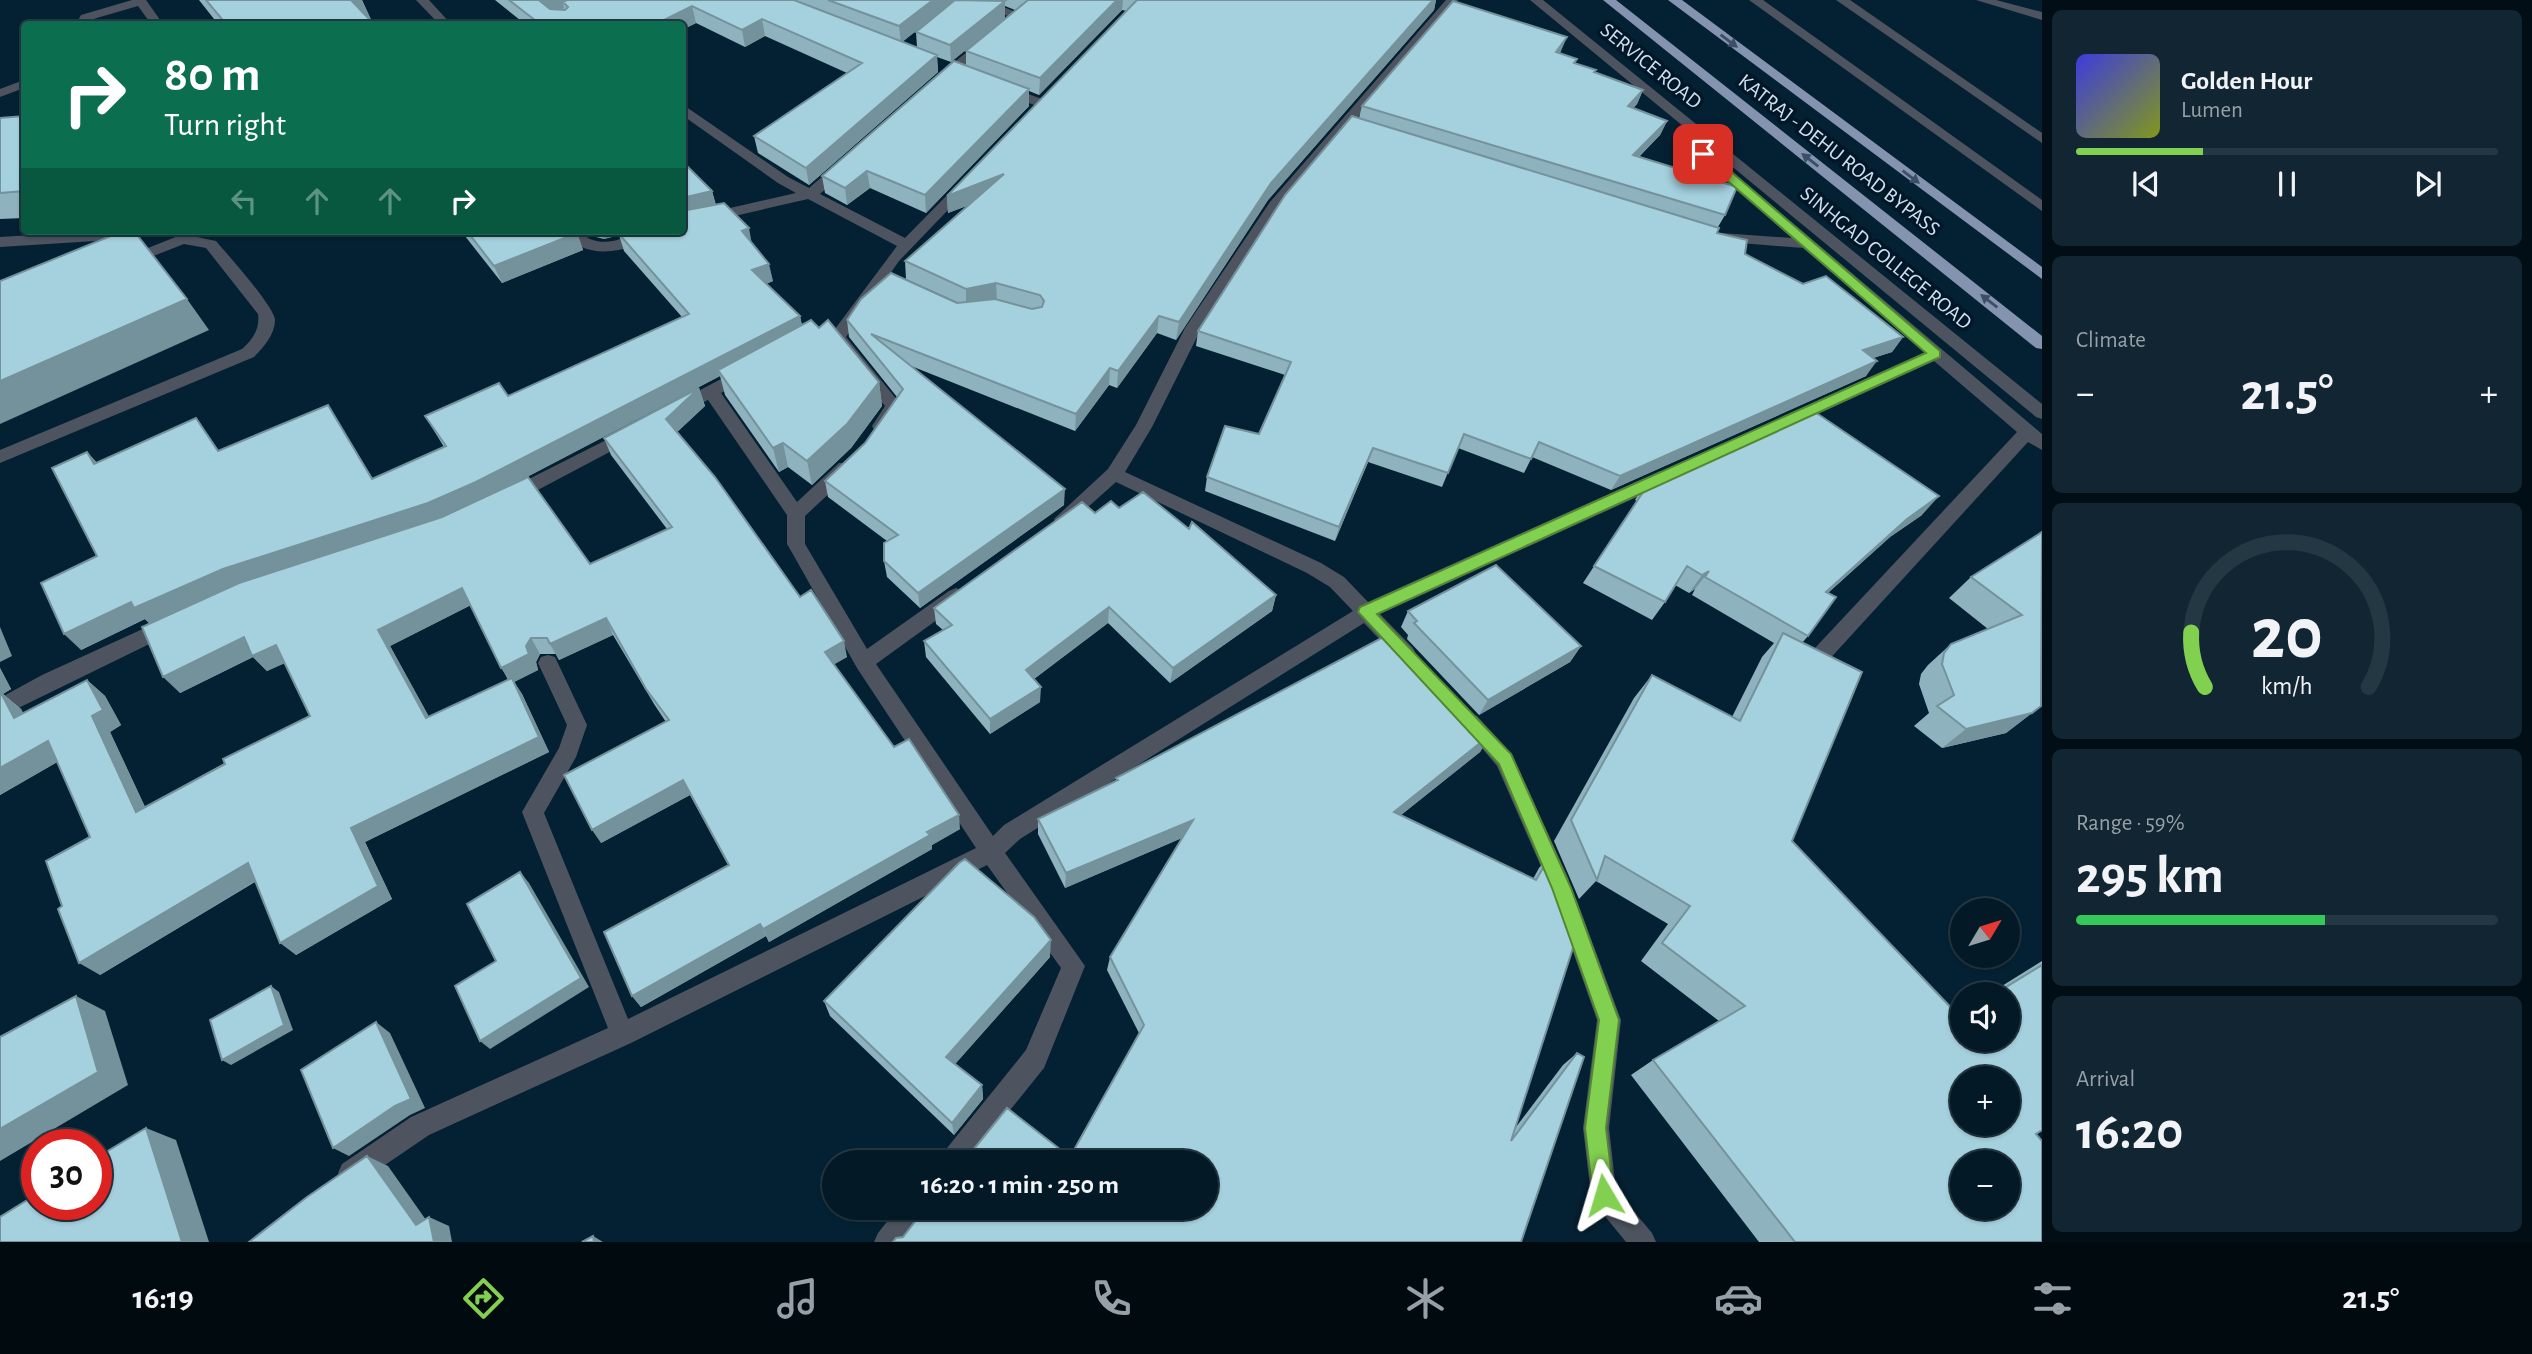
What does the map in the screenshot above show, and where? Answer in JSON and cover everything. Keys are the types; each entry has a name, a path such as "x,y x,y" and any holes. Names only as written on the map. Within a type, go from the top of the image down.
{"highway":[{"name":"KATRAJ - DEHU ROAD BYPASS","path":"1609,0 2042,344"},
{"name":"KATRAJ - DEHU ROAD BYPASS","path":"1674,0 2042,274"}],"street":[{"path":"422,0 442,21"},
{"path":"932,88 1019,16 976,0"},
{"path":"1045,531 1079,507 1114,474 1144,427 1193,328 1275,205 1352,125 1452,0"},
{"name":"SERVICE ROAD","path":"1536,0 1704,136 1703,154 2042,444"},
{"path":"1755,0 2042,206"},
{"path":"1842,0 2042,139"},
{"path":"1982,0 2042,16"},
{"path":"84,21 85,18 141,1 155,21"},
{"path":"0,93 21,85"},
{"path":"990,85 1041,103"},
{"path":"686,111 783,180 906,245"},
{"name":"SINHGAD COLLEGE ROAD","path":"1704,136 2042,413"},
{"path":"686,224 737,209 811,194 851,159"},
{"path":"796,514 863,449 894,406 837,337 887,278 906,245 981,169"},
{"path":"0,242 99,235"},
{"path":"573,235 592,248 608,249 651,235"},
{"path":"1713,236 1726,240 1805,243"},
{"path":"0,457 248,353 257,344 268,323 266,313 211,244 183,239 110,268"},
{"path":"1771,429 1935,354"},
{"path":"492,506 757,367"},
{"path":"710,392 796,514 796,544 864,662 991,852 1073,966 1035,1059 961,1150"},
{"path":"1808,669 2027,432"},
{"path":"331,1188 420,1126 622,1034 991,852 1012,832 1366,612 1682,469"},
{"path":"1114,474 1314,568 1338,582 1422,671"},
{"path":"864,662 966,589"},
{"path":"0,708 49,681 187,617"},
{"path":"548,663 577,725 569,751 533,812 622,1034"},
{"path":"1459,710 1505,760 1562,888 1609,1020 1596,1128 1604,1195 1643,1242"},
{"path":"887,1242 905,1220"}],"building":[{"path":"206,0 351,0 370,20 366,21 224,21"},
{"path":"509,0 542,0 540,1 550,9 565,10 568,7 563,2 567,0 794,0 937,55 806,168 754,136 862,63 762,19 742,30 692,6 662,21 536,21"},
{"path":"828,0 933,0 899,26"},
{"path":"955,0 1005,1 950,45 916,32"},
{"path":"1028,0 1117,0 1040,78 966,51"},
{"path":"1137,0 1433,0 1271,183 1179,322 1159,316 1118,371 1110,368 1076,414 871,334 1065,489 918,593 884,561 884,543 898,535 825,481 865,443 903,389 847,320 861,299 891,273 957,303 995,299 1032,309 1042,307 1044,301 1040,295 996,283 966,289 905,261 1004,174 947,196"},
{"path":"1453,1 1567,37 1556,52 1577,59 1574,63 1596,70 1594,72 1643,90 1628,106 1667,121 1633,155 1737,187 1725,215 1362,106"},
{"path":"954,61 1029,89 925,195 867,171 845,188 822,176"},
{"path":"21,116 21,191 0,193 0,118"},
{"path":"1352,116 1719,228 1717,233 1747,240 1745,254 1803,284 1826,276 1903,337 1863,350 1877,361 1620,476 1539,442 1531,459 1464,434 1448,473 1373,448 1339,527 1207,477 1225,426 1259,434 1291,362 1198,331 1285,195"},
{"path":"686,165 712,191 686,197"},
{"path":"724,203 749,228 742,231 769,264 752,270 800,316 476,482 428,503 223,569 134,608 131,602 64,634 41,583 97,556 52,468 87,452 94,464 196,418 218,451 328,405 372,479 446,446 425,416 499,383 508,396 689,314 620,235 686,235 686,210"},
{"path":"113,235 137,235 187,299 0,381 0,281"},
{"path":"470,235 572,235 494,266"},
{"path":"811,320 819,328 828,320 879,382 847,424 807,461 783,443 773,448 718,370"},
{"path":"699,388 666,419 715,477 800,597 811,590 844,641 825,652 894,747 909,739 959,815 927,832 930,835 763,929 760,924 632,996 604,932 729,865 683,780 592,830 564,775 669,720 646,689 606,618 550,644 547,638 531,638 526,646 529,654 501,668 462,588 378,630 426,718 512,678 539,737 351,828 378,886 280,943 248,863 79,963 58,909 62,906 46,861 90,837 48,741 0,768 1,693 14,718 87,680 103,710 92,716 136,812 225,764 223,759 310,716 276,645 252,656 244,637 163,677 142,627 239,583 442,517 528,477 590,564 672,527 604,438"},
{"path":"1809,408 1939,496 1907,519 1826,592 1836,597 1808,636 1705,577 1709,571 1702,575 1687,566 1665,602 1594,566 1649,483 1646,482"},
{"path":"1143,492 1189,529 1192,522 1276,595 1173,668 1109,607 1026,670 1041,687 990,719 924,641 952,625 934,608 1082,502 1095,513 1111,501 1119,508"},
{"path":"2042,532 2041,706 2032,713 1966,729 1937,706 1954,695 1942,664 1944,653 1951,644 2022,615 1971,577"},
{"path":"1496,565 1581,646 1488,700 1414,623 1417,621 1408,611"},
{"path":"1393,632 1467,711 1464,712 1490,735 1394,812 1536,880 1552,853 1580,926 1511,1141 1577,1053 1584,1057 1521,1242 893,1242 896,1238 903,1237 916,1220 1218,1220 1218,1150 1074,1150 1144,1025 1110,957 1193,820 1066,873 1038,819 1118,780 1116,778"},
{"path":"1783,633 1862,672 1792,841 1950,1007 1950,1052 2020,1052 2020,982 2014,982 2042,965 2042,1130 2036,1134 2042,1141 2042,1242 1795,1242 1653,1060 1745,1006 1662,943 1690,906 1605,856 1597,880 1571,820 1652,675 1740,721"},
{"path":"965,859 1034,917 1051,940 946,1057 982,1085 952,1123 824,1001"},
{"path":"520,872 581,978 480,1041 455,986 496,961 467,904"},
{"path":"271,986 284,1025 222,1060 210,1020"},
{"path":"76,996 98,1072 0,1129 0,1037"},
{"path":"376,1022 411,1099 395,1106 333,1148 301,1070"},
{"path":"1007,1108 1061,1150 973,1150"},
{"path":"146,1128 182,1242 0,1242 0,1217 21,1204 21,1220 112,1220 112,1148"},
{"path":"367,1156 416,1225 429,1217 434,1242 249,1242 307,1197"},
{"path":"593,1236 594,1242 582,1242"}],"route":[{"path":"1604,1195 1596,1128 1609,1020 1562,888 1505,760 1366,612 1935,354 1703,154"}]}
